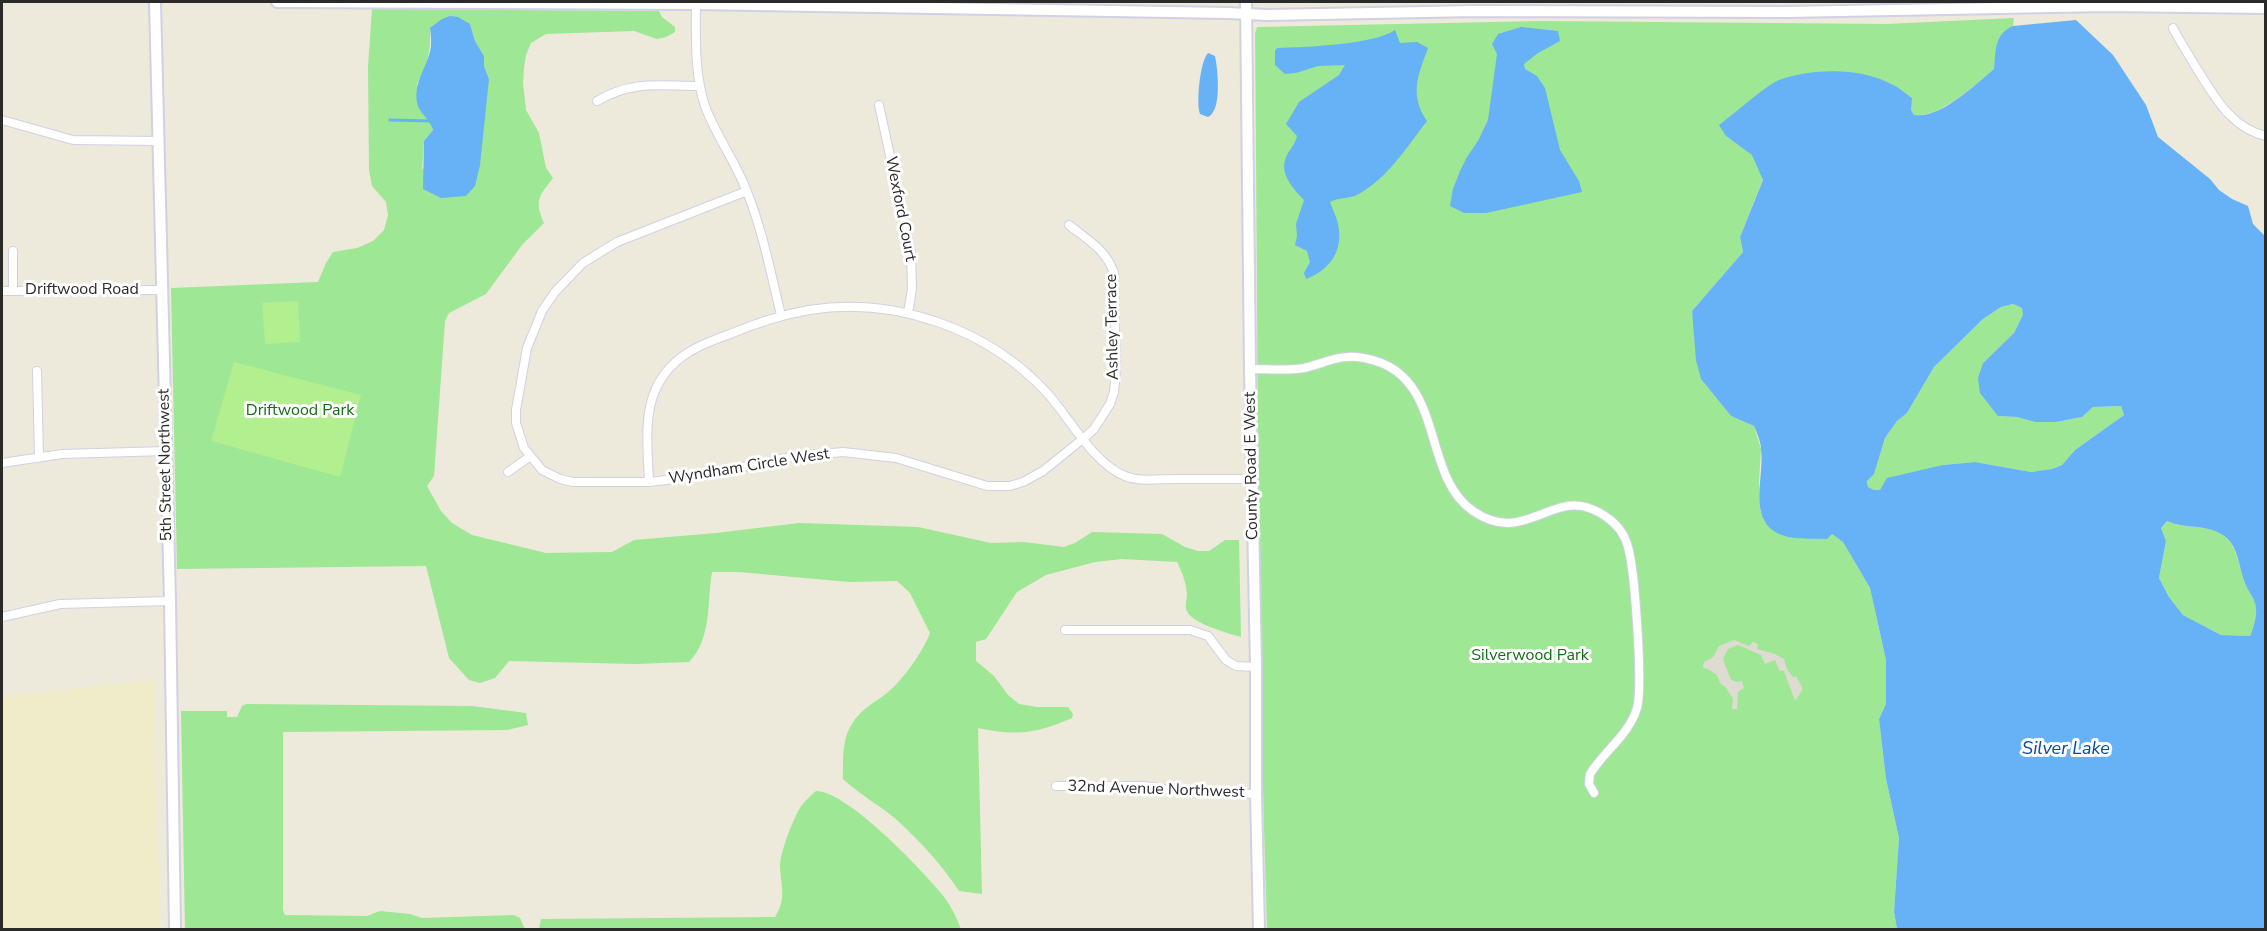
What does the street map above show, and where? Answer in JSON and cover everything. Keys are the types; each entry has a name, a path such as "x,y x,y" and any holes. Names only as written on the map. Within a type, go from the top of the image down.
{"main road":[{"name":"5th Street Northwest","path":"155,2 170,601 175,930"},
{"path":"277,2 696,3 1360,15 1477,11 1877,6 2265,8"},
{"name":"County Road E West","path":"1246,2 1259,930"}],"street":[{"path":"696,3 699,86 709,115 747,191 781,315"},
{"path":"2173,28 2217,101 2228,114 2249,130 2265,136"},
{"path":"597,101 631,86 699,86"},
{"name":"Wexford Court","path":"879,105 911,252 912,289 908,314"},
{"path":"2,120 73,140 159,141"},
{"name":"Wyndham Circle West","path":"747,191 617,242 568,277 555,292 533,329 524,358 516,406 518,436 529,457 551,475 573,482 649,482 701,476 796,456 843,452 896,458 987,486 1010,486 1038,474 1084,438"},
{"name":"Ashley Terrace","path":"1069,225 1105,255 1111,264 1115,283 1114,392 1104,416 1084,438"},
{"path":"13,250 13,291"},
{"name":"Driftwood Road","path":"2,291 162,290"},
{"path":"649,482 647,429 649,406 659,381 667,370 690,351 748,327 781,315 836,307 863,307 908,314 940,323 972,337 1009,359 1047,393 1106,465 1126,477 1136,479 1251,479"},
{"path":"1250,369 1302,368 1342,357 1366,358 1377,362 1403,377 1417,394 1451,487 1464,504 1473,511 1492,520 1513,523 1533,519 1566,507 1584,507 1605,516 1622,532 1627,542 1631,562 1640,678 1639,698 1632,722 1590,774 1589,784 1594,793"},
{"path":"37,371 39,457"},
{"path":"2,463 91,452 166,451"},
{"path":"508,472 529,457"},
{"path":"2,618 60,604 170,601"},
{"path":"1065,630 1190,630 1208,636 1226,660 1236,666 1256,667"},
{"name":"32nd Avenue Northwest","path":"1056,786 1144,786 1183,792 1256,794"}],"shaded area":[{"path":"1734,640 1749,646 1753,642 1758,644 1757,649 1784,659 1787,669 1793,677 1796,676 1802,687 1795,701 1784,671 1779,670 1775,660 1765,664 1761,655 1738,645 1728,649 1723,659 1731,680 1742,681 1744,688 1738,692 1737,709 1732,709 1733,699 1726,688 1720,683 1717,675 1703,668 1703,665 1713,657 1719,646"},
{"path":"155,679 160,929 2,929 2,697"}],"green space":[{"name":"Driftwood Park","path":"372,9 659,11 662,17 675,27 675,32 657,39 634,31 546,34 531,43 524,68 526,110 539,133 546,168 553,178 544,190 539,204 544,223 522,245 486,294 449,313 445,321 434,476 427,486 441,511 452,523 472,535 546,553 612,552 634,540 799,523 918,527 991,543 1024,542 1064,547 1092,532 1162,534 1185,547 1198,551 1209,551 1225,540 1239,540 1241,637 1210,627 1189,614 1186,609 1186,585 1177,562 1122,559 1095,562 1046,575 1017,592 986,639 976,642 976,661 994,676 1008,695 1019,704 1037,707 1068,707 1073,714 1072,718 1059,723 1026,732 1015,733 978,728 982,894 959,891 938,863 907,829 843,779 845,743 852,724 863,711 887,693 905,674 930,633 910,593 897,581 849,582 739,572 712,572 705,631 702,642 689,662 635,664 509,661 495,678 480,683 469,680 449,658 426,566 177,569 171,288 318,282 333,252 357,248 373,241 384,230 388,215 386,202 372,186 369,170 368,67","holes":["470,24 475,41 484,56 484,66 489,79 422,170 424,141 433,130 417,84 428,57 430,28"]},
{"name":"Silverwood Park","path":"2014,18 2013,26 2007,29 1998,44 1994,69 1957,99 1935,111 1924,115 1914,115 1911,110 1726,136 1753,155 1763,179 1740,237 1743,252 1692,311 1701,379 1731,416 1754,426 1761,449 1760,510 1765,523 1832,534 1843,542 1870,588 1886,660 1886,704 1879,719 1886,779 1899,838 1894,912 1897,929 1267,929 1260,593 1255,33 1257,27 1541,21 1886,24"},
{"path":"298,301 300,342 265,344 262,303"},
{"path":"2013,304 2022,308 2024,315 2014,333 1983,363 1998,416 2017,417 2035,422 2056,422 2082,417 2093,407 2121,406 2124,415 2075,450 2062,465 2052,469 2031,472 1975,462 1943,465 1880,490 1868,487 1867,481 1874,473 1885,438 1897,421 1907,413 1934,367 1983,319 2001,307"},
{"name":"Driftwood Park","path":"234,362 361,395 340,477 211,441"},
{"path":"2167,521 2215,531 2231,543 2245,583 2256,605 2250,636 2221,635 2183,615 2169,597 2159,578 2166,541 2161,528"},
{"path":"246,704 472,706 526,713 528,725 507,730 283,732 283,910 285,915 367,916 380,911 410,914 422,918 514,915 520,918 525,929 185,929 181,711 227,711 227,717 237,717 242,706"},
{"path":"816,791 829,794 846,803 900,850 944,897 953,910 961,929 539,929 541,919 775,917 782,898 780,867 785,844 799,810"}],"water":[{"path":"450,16 458,17 470,24 475,41 484,56 484,66 489,79 480,165 475,186 466,196 441,198 423,189 424,141 433,130 418,106 417,92 430,52 430,28"},
{"name":"Silver Lake","path":"2076,20 2113,55 2146,105 2158,137 2210,179 2219,190 2248,206 2253,224 2265,236 2265,929 1897,929 1894,912 1899,838 1886,779 1879,719 1886,704 1886,660 1870,588 1843,542 1832,534 1827,539 1790,537 1773,530 1765,522 1760,499 1762,461 1759,437 1754,426 1731,416 1701,379 1696,360 1692,311 1743,252 1740,237 1763,180 1752,155 1726,136 1719,125 1779,80 1807,73 1837,71 1866,75 1898,88 1912,98 1911,110 1914,115 1935,112 1957,100 1994,69 1999,38 2013,26","holes":["2013,304 2022,308 2023,315 2014,333 1983,363 1978,378 1980,393 1998,416 2017,417 2035,422 2056,422 2082,417 2093,407 2121,406 2124,415 2075,450 2062,465 2052,469 2031,472 1975,462 1943,465 1887,478 1880,490 1868,487 1867,481 1874,474 1885,438 1897,421 1907,413 1934,367 1983,319 2001,307","2167,521 2215,531 2231,543 2245,583 2256,605 2250,636 2221,635 2183,615 2169,597 2159,578 2166,541 2161,528"]},
{"path":"1521,27 1558,31 1560,41 1524,64 1525,69 1537,76 1545,88 1560,150 1579,181 1582,192 1486,213 1464,213 1450,206 1460,171 1488,120 1497,54 1492,44 1498,34"},
{"path":"1395,30 1400,43 1417,42 1428,48 1417,85 1418,102 1427,121 1396,162 1378,180 1357,195 1330,202 1339,230 1338,248 1323,270 1306,279 1304,273 1310,262 1307,251 1295,245 1296,224 1304,200 1287,179 1284,167 1297,136 1286,124 1299,102 1339,75 1345,65 1318,66 1285,74 1275,65 1275,51 1277,48 1356,42 1385,35"},
{"path":"1208,53 1215,56 1218,90 1215,107 1208,117 1200,114 1198,101 1201,73"}],"waterway":[{"path":"390,120 430,121"}]}
